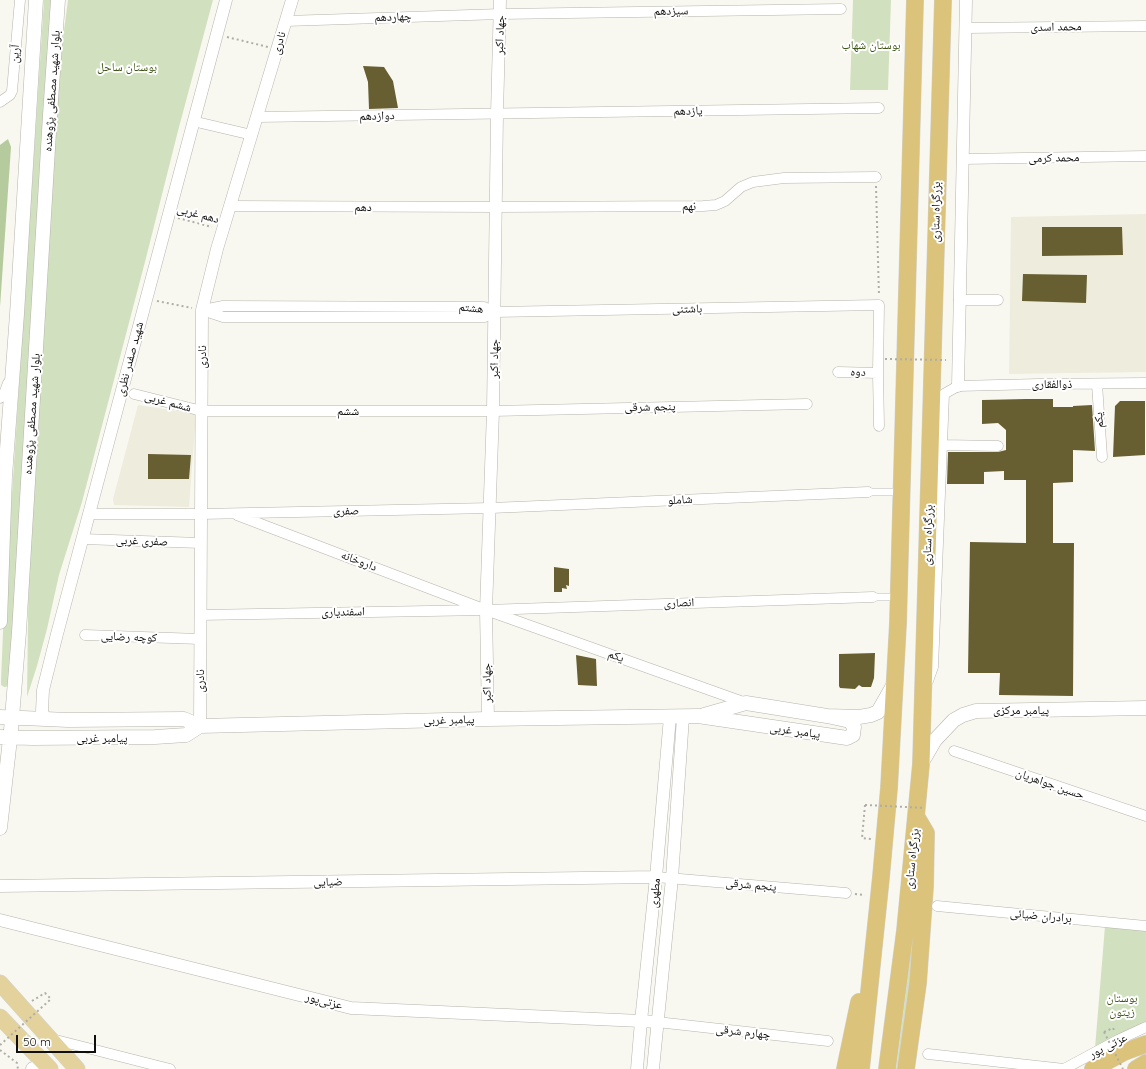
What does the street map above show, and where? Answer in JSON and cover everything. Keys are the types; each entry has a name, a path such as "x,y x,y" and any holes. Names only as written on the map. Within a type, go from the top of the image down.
{"highway":[{"path":"861,1069 869,1002 888,788 899,597 915,0"},
{"name":"بزرگراه ستاری","path":"887,1069 920,812 943,0"},
{"path":"906,1069 918,984 925,886 926,833 920,812"},
{"path":"845,1069 855,1019 873,948"},
{"path":"1093,1069 1124,1052 1146,1044"},
{"path":"1136,1069 1146,1063"}],"main road":[{"name":"بلوار شهید مصطفی پژوهنده","path":"0,828 6,717 19,632 58,0"},
{"name":"بلوار شهید مصطفی پژوهنده","path":"0,622 5,476 20,275 36,1"},
{"name":"پیامبر غربی","path":"827,716 859,717 878,712 894,684"},
{"name":"پیامبر غربی","path":"6,717 45,719 184,719 200,726 488,719 698,716 848,738 853,735 854,727 850,721 746,703 698,716"},
{"name":"پیامبر مرکزی","path":"921,764 935,740 954,720 963,715 976,711 1146,708"},
{"name":"پیامبر غربی","path":"5,737 155,737 186,735 200,726"},
{"path":"0,983 77,1069"},
{"path":"0,1016 43,1068"}],"street":[{"name":"آرین","path":"0,102 10,95 12,91 20,0"},
{"name":"شهید صفدر نظری","path":"45,719 42,711 43,690 57,634 226,0"},
{"name":"نادری","path":"200,726 202,310 217,249 292,0"},
{"name":"جهاد اکبر","path":"488,719 486,610 491,508 497,114 501,14 500,0"},
{"path":"924,692 933,667 944,394 958,386 966,0"},
{"name":"سیزدهم","path":"501,14 841,9"},
{"name":"چهاردهم","path":"286,21 501,14"},
{"name":"محمد اسدی","path":"966,28 1146,26"},
{"name":"یازدهم","path":"497,114 879,108"},
{"name":"دوازدهم","path":"257,117 497,114"},
{"path":"201,123 252,135"},
{"name":"محمد کرمی","path":"962,159 1146,156"},
{"name":"نهم","path":"496,207 716,205 725,201 741,187 753,182 784,178 876,177"},
{"name":"دهم","path":"230,206 496,207"},
{"path":"959,300 998,300"},
{"path":"879,305 879,426"},
{"name":"باشتنی","path":"494,312 879,305"},
{"name":"هشتم","path":"202,310 223,306 484,307 494,312"},
{"path":"0,398 4,394 13,369"},
{"name":"دوه","path":"838,372 878,373"},
{"name":"ذوالفقاری","path":"958,386 1146,383"},
{"name":"یکم","path":"1096,384 1102,456"},
{"name":"ششم غربی","path":"134,394 202,411"},
{"name":"پنجم شرقی","path":"493,411 807,404"},
{"name":"ششم","path":"202,411 493,411"},
{"path":"942,446 998,446"},
{"path":"0,463 5,476"},
{"path":"868,492 902,492"},
{"name":"شاملو","path":"491,508 868,492"},
{"name":"صفری","path":"201,514 491,508"},
{"name":"داروخانه","path":"232,513 486,610"},
{"path":"89,514 201,514"},
{"name":"صفری غربی","path":"82,539 201,543"},
{"path":"873,597 899,597"},
{"name":"انصاری","path":"486,610 873,597"},
{"name":"یکم","path":"486,610 746,703"},
{"name":"اسفندیاری","path":"200,615 486,610"},
{"name":"کوچه رضایی","path":"85,635 200,640"},
{"name":"مطهری","path":"638,1069 641,1020 656,877 677,717"},
{"name":"مطهری","path":"653,1069 672,878 677,717"},
{"name":"حسین جواهریان","path":"954,751 1146,816"},
{"name":"پنجم شرقی","path":"656,877 846,893"},
{"name":"ضیایی","path":"0,886 656,877"},
{"name":"برادران ضیائی","path":"937,906 1146,926"},
{"name":"عزتی‌پور","path":"0,920 351,1008 641,1020 657,1022"},
{"name":"چهارم شرقی","path":"657,1022 828,1041"},
{"name":"عزتی پور","path":"928,1054 1064,1069 1146,1027"},
{"path":"50,1039 170,1069"}],"path":[{"path":"217,34 277,50"},
{"path":"876,177 879,305"},
{"name":"دهم غربی","path":"168,216 223,230"},
{"path":"146,299 202,310"},
{"path":"885,359 946,360"},
{"path":"862,838 865,804 920,812"},
{"path":"846,893 879,897"},
{"path":"0,1045 52,1000 45,993"},
{"path":"1113,1028 1104,1032 1123,1069"},
{"path":"0,1050 17,1063 18,1069"}],"shaded area":[{"path":"1146,214 1146,372 1009,374 1011,217"},
{"path":"138,405 196,414 189,507 114,505 113,499"}],"green space":[{"path":"44,0 53,0 9,684 4,687 1,685 3,632"},
{"name":"بوستان ساحل","path":"68,0 213,0 82,502 59,575 47,629 27,697 29,546 57,111 62,45"},
{"name":"بوستان شهاب","path":"853,0 891,0 888,90 850,90"},
{"path":"8,139 11,147 0,307 0,145"},
{"path":"921,880 901,1069 896,1069 915,920"},
{"name":"بوستان زیتون","path":"1105,926 1146,930 1146,1022 1095,1048"}],"building":[{"path":"363,66 384,67 393,81 398,108 369,109 368,82"},
{"path":"1042,227 1122,227 1123,255 1042,256"},
{"path":"1023,274 1087,275 1086,303 1022,301"},
{"path":"1053,399 1053,407 1092,405 1095,451 1073,450 1073,482 1053,483 1053,543 1074,543 1073,696 999,695 1000,673 968,673 970,542 1026,543 1026,480 1004,480 1004,471 984,472 984,484 947,484 948,452 998,452 1006,450 1006,430 998,423 982,424 982,400"},
{"path":"1120,401 1145,401 1145,455 1113,457 1115,406"},
{"path":"148,454 191,455 189,479 148,479"},
{"path":"554,567 569,569 569,586 566,585 567,589 562,588 562,592 554,592"},
{"path":"875,653 874,678 871,687 862,687 859,685 855,689 840,688 839,654"},
{"path":"576,655 596,659 597,686 578,685"}]}
